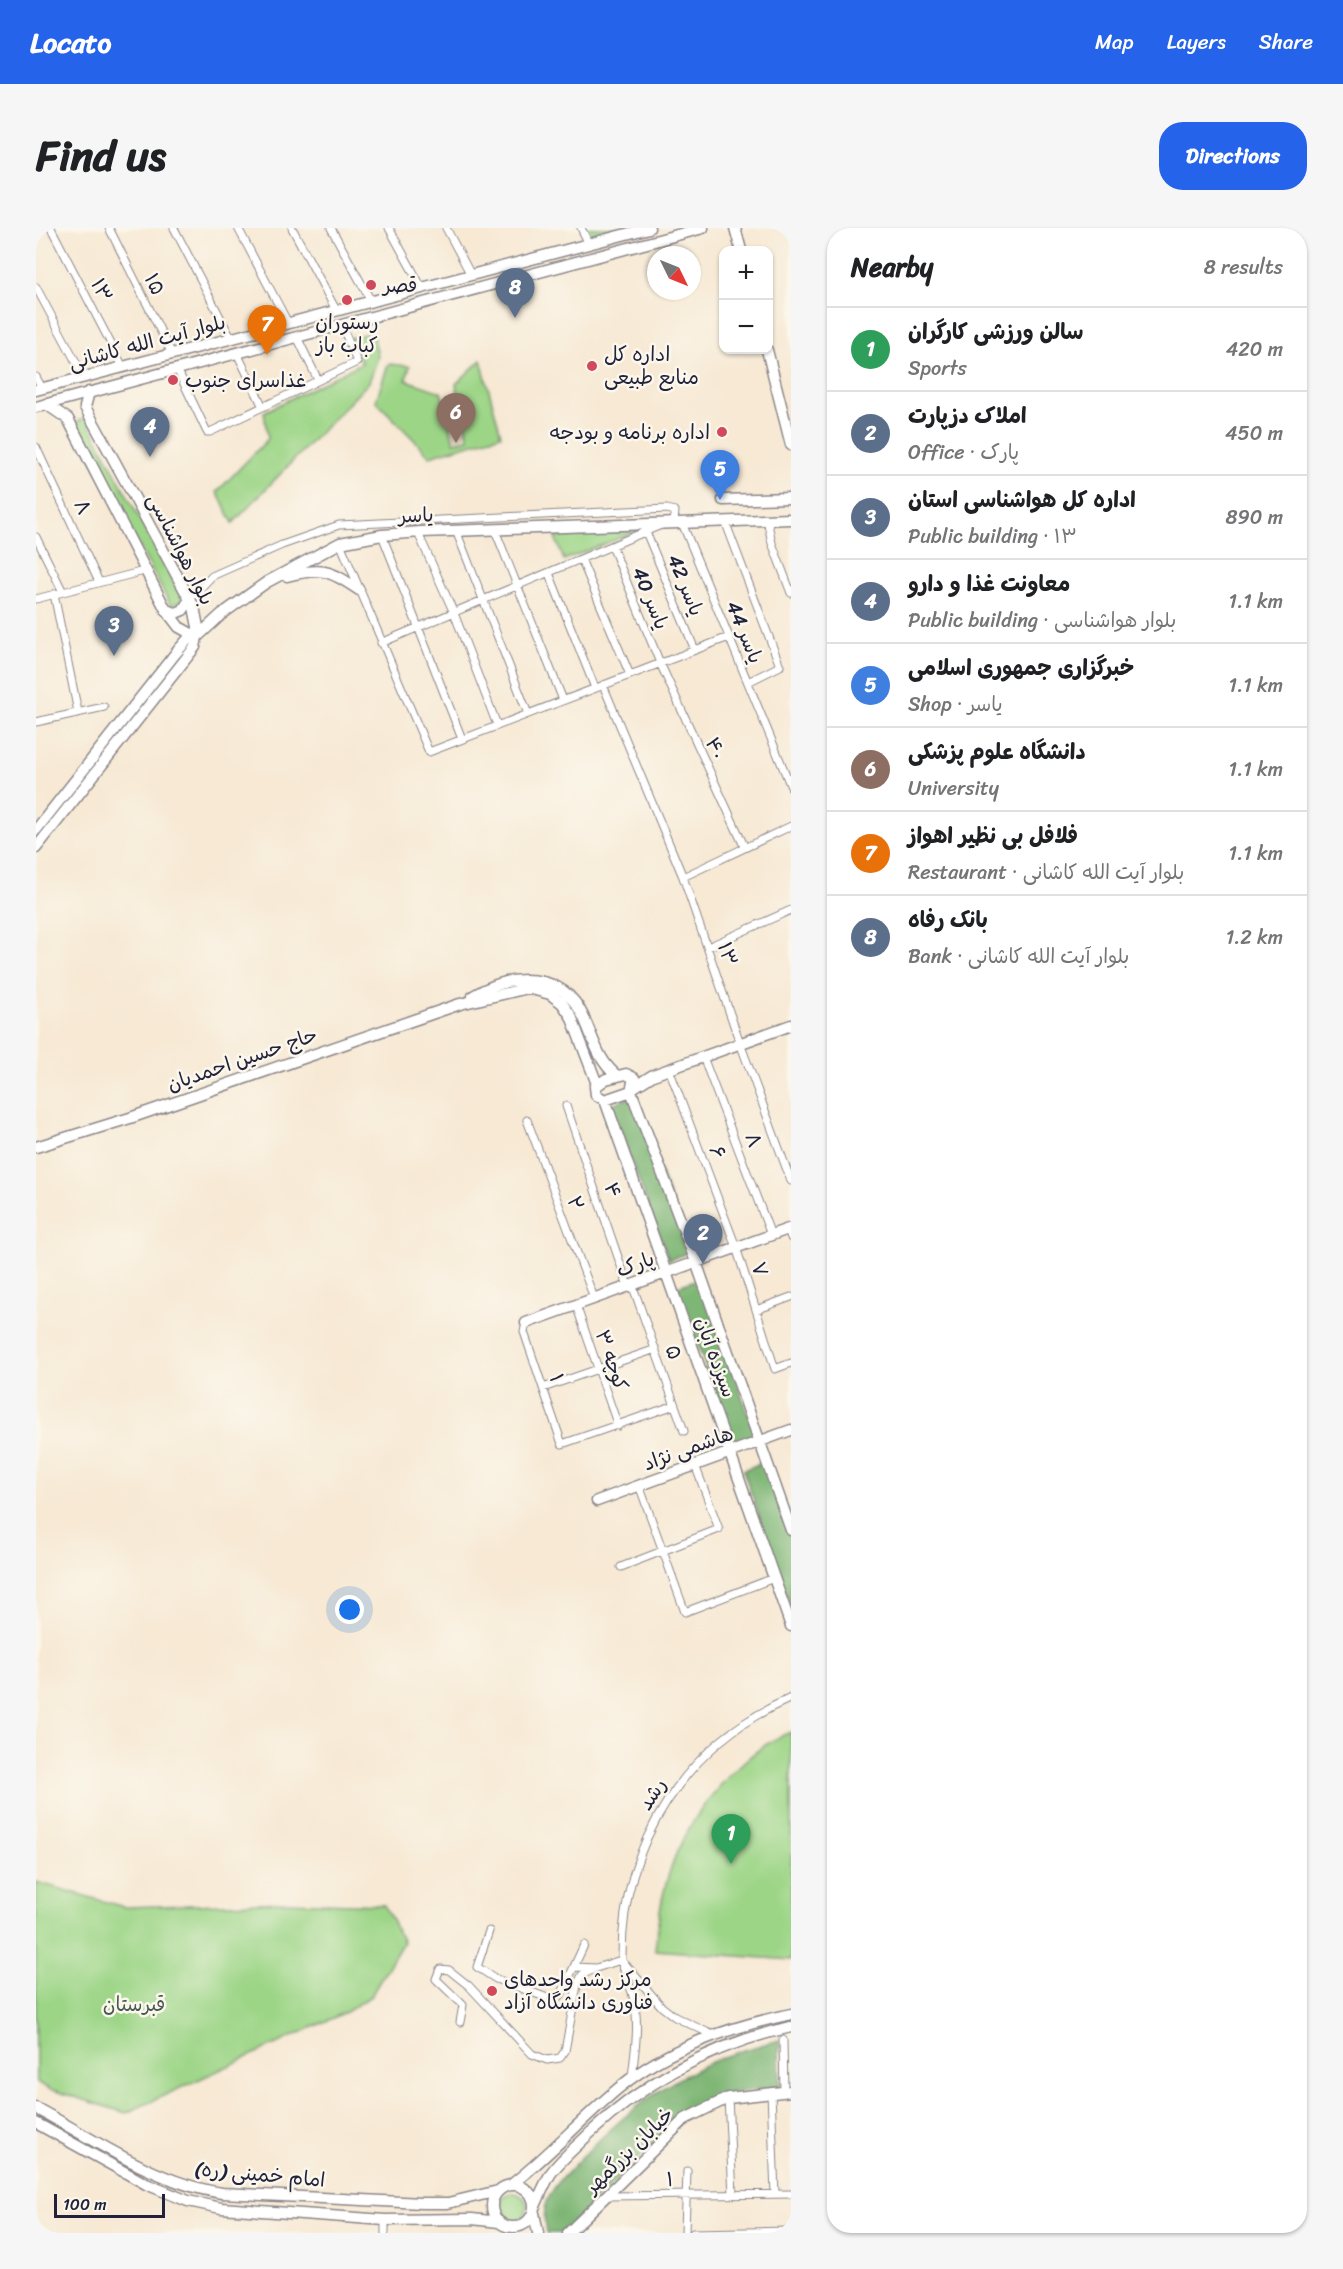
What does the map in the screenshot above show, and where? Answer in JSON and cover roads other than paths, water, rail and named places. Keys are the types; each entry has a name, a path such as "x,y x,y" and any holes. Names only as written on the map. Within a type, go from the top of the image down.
{"main road":[{"name":"بلوار آیت الله کاشانی","path":"41,406 703,228"},
{"path":"735,228 740,246"},
{"name":"بلوار آیت الله کاشانی","path":"39,389 643,229"},
{"path":"767,354 791,445"},
{"path":"41,406 68,419 76,409 87,411 86,401 89,392"},
{"name":"بلوار هواشناسی","path":"68,419 166,610 174,621 197,637 198,627 190,599 87,411"},
{"path":"723,500 791,498"},
{"name":"یاسر","path":"36,830 188,639 197,637 222,614 267,582 340,543 382,534 791,519"},
{"path":"267,582 315,569 334,573 359,590"},
{"path":"166,610 176,613 183,610 190,599"},
{"name":"یاسر","path":"36,848 195,647 197,637"},
{"name":"حاج حسین احمدیان","path":"460,1004 501,984 533,979 549,982 568,994 577,1005 601,1060 616,1075"},
{"name":"حاج حسین احمدیان","path":"36,1147 130,1118 460,1004 528,988 550,994 562,1003 571,1016 597,1084 596,1095 604,1100"},
{"path":"604,1100 633,1089 653,1075 791,1025"},
{"path":"597,1084 616,1075 653,1075"},
{"name":"سیزده آبان","path":"630,1075 634,1078 633,1089 760,1441 787,1505 791,1530"},
{"name":"سیزده آبان","path":"604,1100 791,1626"},
{"name":"پارک","path":"526,1323 736,1247 771,1235 790,1232"},
{"name":"هاشمی نژاد","path":"597,1501 791,1430"},
{"path":"791,2014 713,2035 676,2051 632,2078 538,2164 511,2185 498,2191 492,2203 495,2217 506,2227 512,2228 525,2224 551,2173 605,2119 648,2085 684,2064 724,2046 791,2028"},
{"name":"خیابان بزرگمهر","path":"568,2233 685,2119 728,2098 788,2091"},
{"name":"امام خمینی (ره)","path":"36,2108 176,2182 192,2188 222,2193 422,2203 448,2203 498,2191"},
{"name":"امام خمینی (ره)","path":"36,2123 146,2184 188,2201 221,2208 385,2220 472,2219 506,2227"},
{"path":"82,2150 89,2137"},
{"path":"511,2185 518,2185 530,2193 538,2233"}],"street":[{"name":"۱۳","path":"51,228 123,367"},
{"name":"۱۵","path":"109,228 171,354"},
{"path":"174,228 231,338"},
{"path":"238,228 288,323"},
{"path":"292,228 336,310"},
{"path":"331,228 371,301"},
{"path":"389,228 422,288"},
{"path":"446,228 471,275"},
{"path":"581,228 589,244"},
{"path":"36,287 84,377"},
{"path":"177,369 209,433 357,361 342,326"},
{"path":"297,337 318,381"},
{"path":"237,353 263,407"},
{"path":"36,377 39,389"},
{"name":"۸","path":"36,447 99,582"},
{"path":"190,599 212,576 282,545 339,525 667,508 675,511 674,523"},
{"path":"767,519 772,543 791,593"},
{"path":"725,521 780,666 748,682"},
{"name":"یاسر","path":"381,643 646,532 674,523"},
{"name":"یاسر 44","path":"674,523 729,637 791,787"},
{"path":"495,530 563,700"},
{"name":"یاسر 42","path":"646,532 695,650"},
{"path":"418,533 454,613 497,725"},
{"path":"457,533 528,714"},
{"path":"382,534 462,739"},
{"path":"36,537 63,592"},
{"path":"340,543 429,752 729,637"},
{"name":"یاسر 40","path":"612,546 660,663"},
{"path":"581,559 630,675"},
{"path":"36,599 144,571"},
{"path":"549,573 596,688"},
{"path":"54,594 78,712"},
{"name":"۴۰","path":"660,663 744,846"},
{"name":"۱۳","path":"603,685 683,877 740,1043 791,1181"},
{"path":"36,719 104,707"},
{"path":"683,877 744,846 791,826"},
{"path":"708,947 791,910"},
{"name":"۸","path":"703,1057 771,1235"},
{"name":"۶","path":"669,1069 736,1247"},
{"name":"۴","path":"566,1106 630,1285"},
{"name":"۲","path":"527,1120 594,1298"},
{"name":"۷","path":"736,1247 775,1369 791,1364"},
{"name":"۵","path":"630,1285 656,1349 684,1431"},
{"path":"756,1310 791,1297"},
{"name":"کوچه ۳","path":"576,1305 618,1426"},
{"name":"۱","path":"526,1323 524,1332 562,1444 618,1426"},
{"path":"543,1388 656,1349"},
{"path":"618,1426 675,1405"},
{"path":"621,1567 719,1530 695,1465"},
{"path":"639,1485 685,1612 774,1578"},
{"name":"رشد","path":"632,2078 637,2018 621,1960 623,1915 635,1865 656,1817 685,1774 722,1738 765,1709 791,1698"},
{"path":"489,1931 477,1967 496,1979 553,2000 561,1995 584,1945"},
{"path":"460,2022 463,2004 436,1979 440,1969 450,1970 469,1986 532,2054 547,2060 560,2058 565,2051 577,1985 582,1975 621,1960 662,2007 675,2017 713,2035"},
{"path":"574,1967 596,1968"},
{"path":"783,2040 788,2091"},
{"path":"771,2092 775,2194"},
{"path":"728,2098 733,2194"},
{"path":"685,2233 687,2171"},
{"name":"۱","path":"606,2196 791,2194"},
{"path":"385,2220 385,2233"},
{"path":"693,2233 791,2231"}],"place":[{"name":"قصر","path":"371,285"},
{"name":"رستوران کباب باز","path":"347,300"},
{"name":"بانک رفاه","path":"515,318"},
{"name":"فلافل بی نظیر اهواز","path":"267,355"},
{"name":"اداره کل منابع طبیعی","path":"592,366"},
{"name":"غذاسرای جنوب","path":"173,380"},
{"name":"اداره برنامه و بودجه","path":"722,432"},
{"name":"دانشگاه علوم پزشکی","path":"456,443"},
{"name":"معاونت غذا و دارو","path":"150,457"},
{"name":"خبرگزاری جمهوری اسلامی","path":"720,500"},
{"name":"اداره کل هواشناسی استان","path":"114,656"},
{"name":"املاک دزپارت","path":"703,1264"},
{"name":"سالن ورزشی کارگران","path":"731,1864"},
{"name":"مرکز رشد واحدهای فناوری دانشگاه آزاد","path":"492,1991"}],"park label":[{"name":"قبرستان","path":"134,2004"}]}
